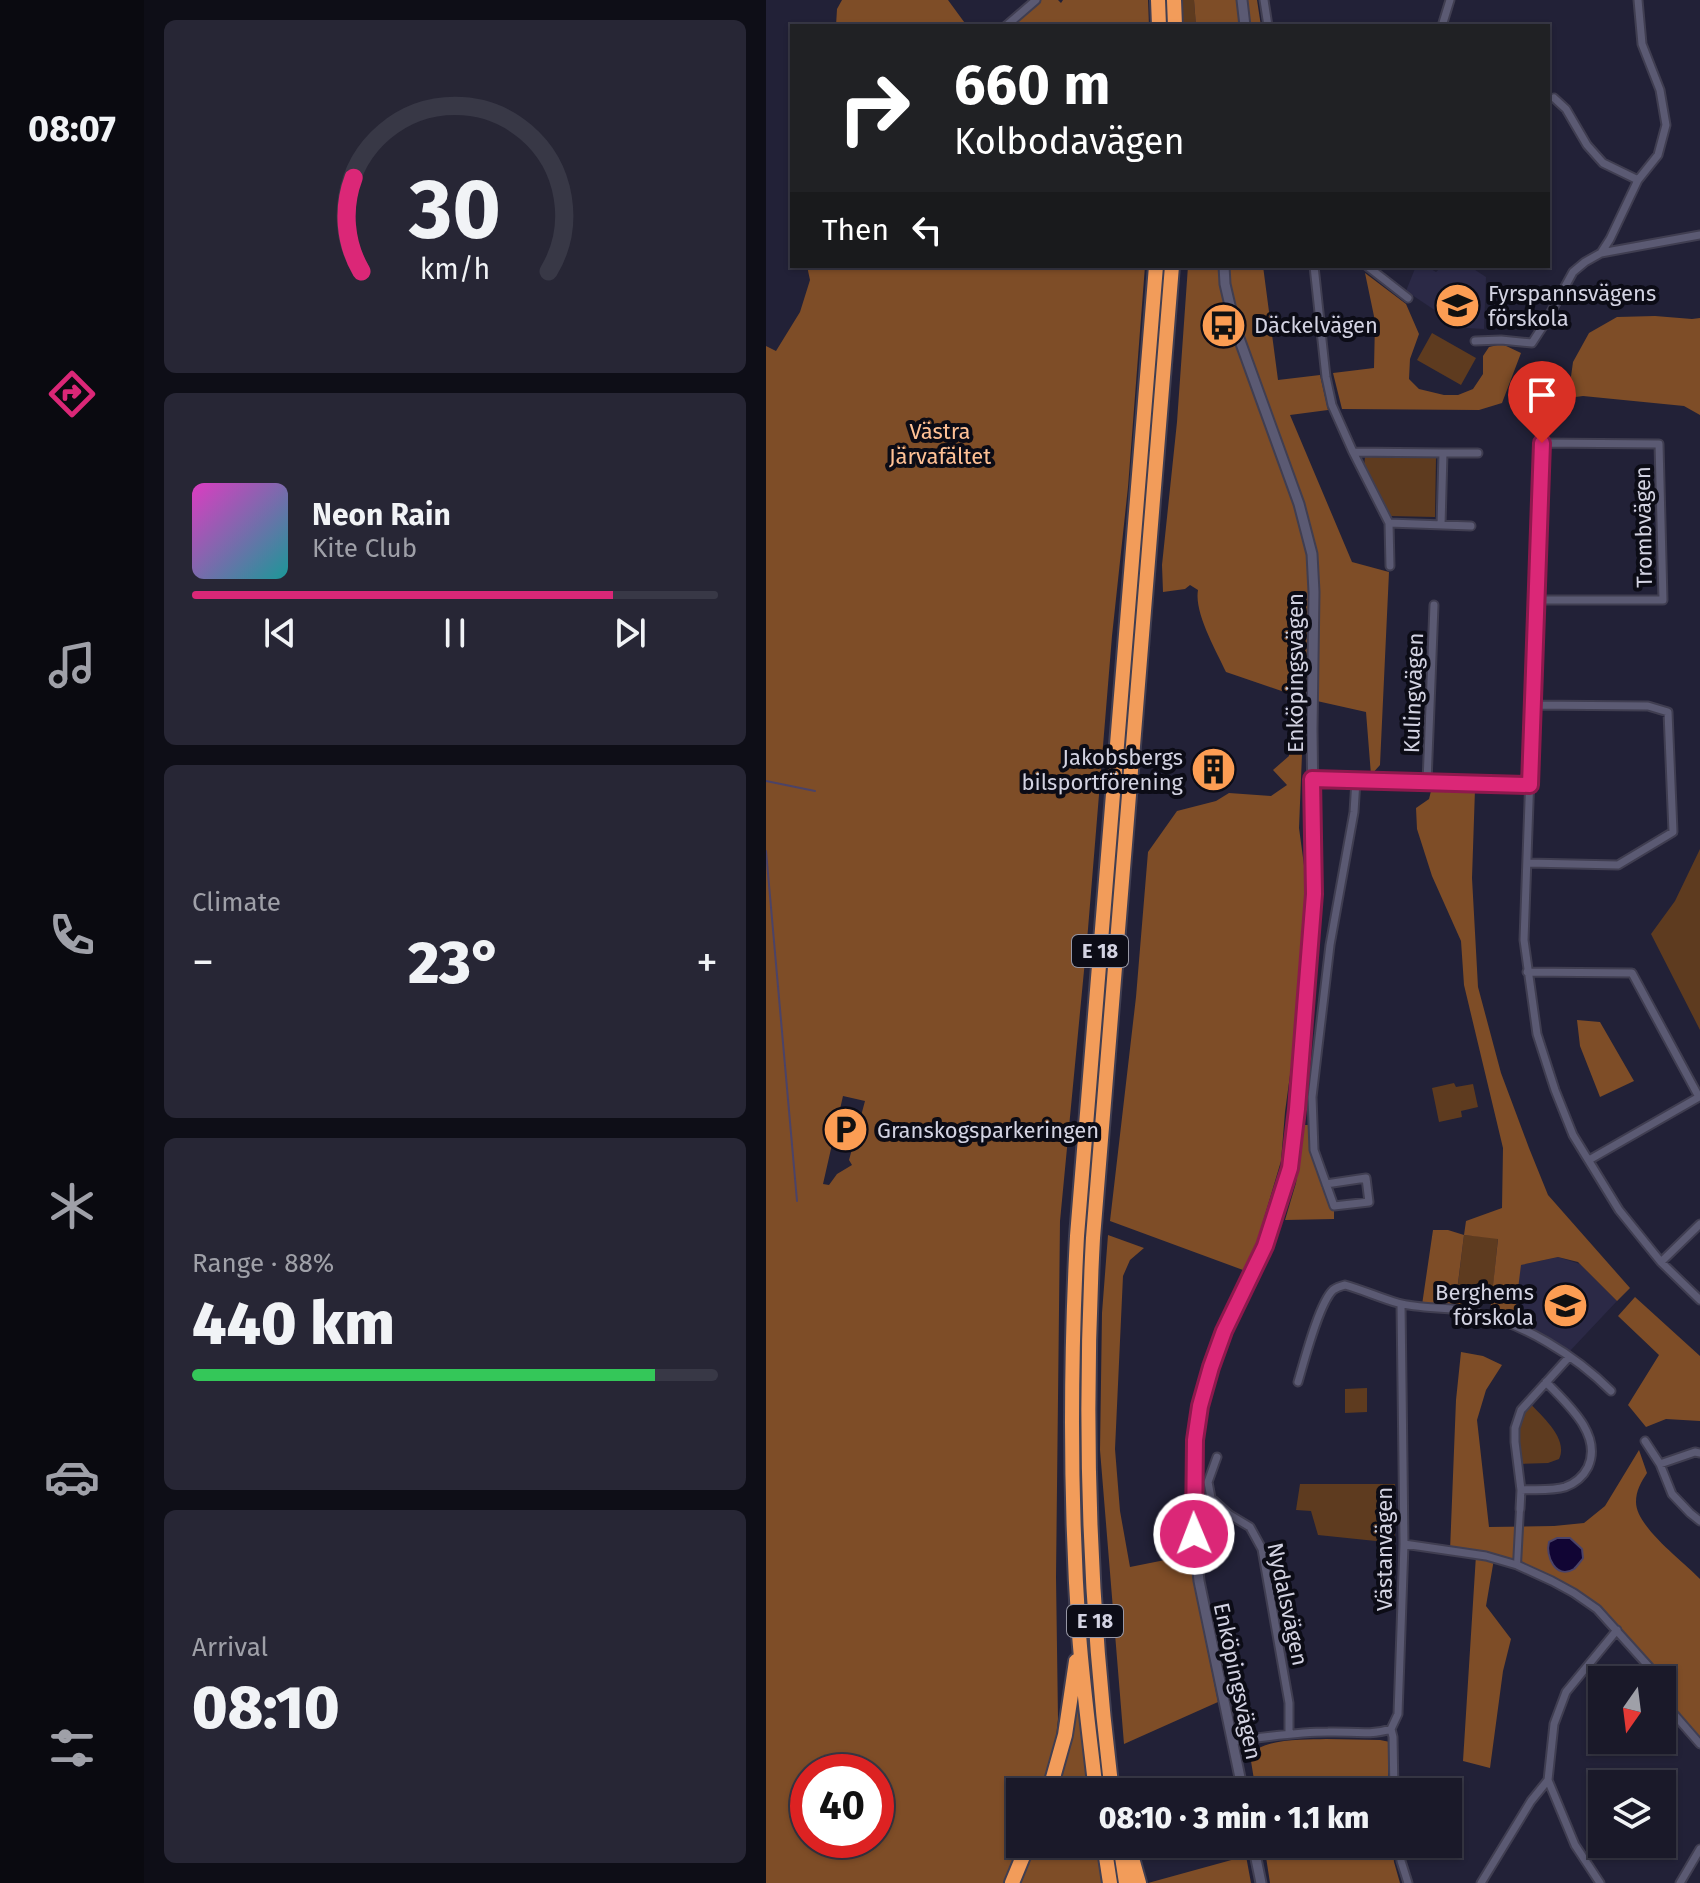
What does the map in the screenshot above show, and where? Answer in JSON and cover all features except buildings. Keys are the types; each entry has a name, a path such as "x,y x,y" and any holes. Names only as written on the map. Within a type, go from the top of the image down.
{"highway":[{"path":"1158,0 1159,24"},
{"path":"1174,0 1175,24"},
{"name":"E 18","path":"1094,1778 1079,1637 1073,1520 1071,1427 1077,1236 1156,268"},
{"name":"E 18","path":"1111,1778 1091,1559 1088,1441 1090,1299 1172,268"},
{"path":"1053,1778 1065,1735 1079,1637"},
{"path":"1012,1883 1022,1858"},
{"path":"1106,1858 1110,1883"},
{"path":"1122,1858 1126,1883"},
{"path":"1132,1858 1139,1883"}],"street":[{"path":"1008,24 1036,0"},
{"path":"1242,0 1245,24"},
{"path":"1264,0 1268,24"},
{"path":"1443,24 1450,0"},
{"path":"1475,341 1532,343 1573,272 1601,253 1638,180 1658,155 1666,125 1660,90 1642,44 1638,0"},
{"path":"1554,98 1566,109 1587,145 1603,163 1638,180"},
{"path":"1601,253 1700,235"},
{"name":"Enköpingsvägen","path":"1224,268 1235,327 1299,504 1312,554 1314,592 1314,894 1290,1168 1265,1246 1224,1331 1211,1367 1195,1440 1194,1534 1199,1581 1241,1778"},
{"path":"1314,268 1332,405 1389,523 1390,566"},
{"path":"1370,268 1408,298"},
{"name":"Trombvägen","path":"1542,443 1659,444 1663,600 1537,600 1542,443"},
{"path":"1353,452 1478,453"},
{"path":"1441,525 1443,453"},
{"path":"1389,523 1471,526"},
{"path":"1537,600 1524,940 1537,1034 1573,1135 1619,1210 1661,1262 1700,1300"},
{"name":"Kulingvägen","path":"1427,782 1434,605"},
{"path":"1528,863 1618,865 1673,832 1668,712 1648,706 1532,705"},
{"path":"1312,779 1530,785"},
{"path":"1326,1184 1366,1178 1369,1202 1334,1206 1326,1184 1314,1150 1312,1097 1330,945 1354,812 1356,780"},
{"path":"1527,972 1632,973 1699,1097 1589,1160"},
{"path":"1661,1262 1700,1224"},
{"path":"1298,1382 1314,1329 1326,1302 1333,1290 1345,1285 1401,1304 1470,1312 1510,1323 1569,1357 1611,1391"},
{"name":"Västanvägen","path":"1394,1778 1391,1729 1398,1714 1404,1544 1401,1304"},
{"path":"1517,1565 1521,1490 1515,1428 1521,1410 1569,1357"},
{"path":"1521,1490 1563,1488 1579,1481 1590,1461 1589,1437 1582,1424 1546,1382"},
{"path":"1645,1441 1660,1464 1672,1494 1700,1521"},
{"path":"1660,1464 1700,1453"},
{"name":"Nydalsvägen","path":"1217,1457 1208,1482 1211,1498 1250,1527 1262,1549 1289,1703 1289,1734"},
{"path":"1404,1544 1486,1556 1517,1565 1574,1593 1597,1609 1648,1666"},
{"path":"1600,1883 1575,1845 1548,1780 1554,1724 1566,1692 1617,1630"},
{"path":"1676,1716 1700,1744"},
{"path":"1234,1741 1329,1731 1379,1733 1391,1729"},
{"path":"1481,1883 1531,1801 1548,1780"},
{"path":"1680,1883 1700,1849"},
{"path":"1256,1858 1261,1883"},
{"path":"1401,1858 1408,1883"}],"shaded area":[{"path":"1182,0 1194,0 1196,24 1183,24"},
{"name":"Fyrspannsvägens förskola","path":"1415,268 1429,268 1436,272 1440,268 1472,268 1486,277 1484,329 1467,328 1460,322 1457,325 1406,291"},
{"path":"1432,333 1476,358 1461,385 1417,360"},
{"path":"1365,457 1436,458 1435,517 1389,516 1364,467"},
{"path":"1700,849 1700,1030 1651,934 1675,901"},
{"path":"1454,1083 1456,1087 1473,1084 1478,1107 1461,1111 1462,1117 1439,1122 1432,1088"},
{"path":"1464,1235 1498,1238 1492,1297 1457,1292"},
{"name":"Berghems förskola","path":"1558,1257 1580,1264 1617,1301 1569,1352 1514,1321 1520,1265"},
{"path":"1367,1388 1367,1412 1345,1413 1345,1389"},
{"path":"1528,1401 1557,1435 1561,1451 1559,1459 1548,1463 1519,1464 1517,1431 1520,1415"},
{"path":"1300,1484 1395,1484 1395,1543 1318,1535 1311,1511 1296,1510"},
{"path":"1557,1538 1570,1538 1582,1549 1583,1558 1568,1572 1557,1569 1550,1560 1549,1542"}],"green space":[{"path":"842,0 948,0 966,24 836,24 837,9"},
{"path":"1038,0 1058,0 1061,3 1063,0 1148,0 1149,24 1012,24"},
{"path":"1194,0 1257,0 1261,24 1196,24"},
{"name":"Västra Järvafältet","path":"807,268 1145,268 1128,487 1060,1221 1056,1577 1058,1719 1055,1748 1046,1778 1006,1778 1006,1858 1014,1858 1004,1883 766,1883 766,346 776,351 800,312 810,280","holes":["843,1096 865,1101 849,1160 852,1165 837,1174 829,1185 823,1184"]},
{"path":"1188,268 1263,268 1278,380 1320,375 1328,410 1290,415 1352,562 1389,572 1380,765 1371,775 1366,712 1299,697 1226,672 1202,620 1198,590 1190,585 1185,589 1163,592 1162,565 1177,422"},
{"path":"1365,273 1406,304 1419,334 1410,359 1409,379 1419,389 1458,395 1473,389 1483,374 1483,356 1489,347 1502,344 1521,353 1502,403 1479,410 1342,409 1333,373 1374,368 1375,321"},
{"path":"1617,317 1700,318 1700,415 1684,406 1583,396 1568,398 1573,362 1589,333"},
{"path":"1289,740 1294,741 1302,754 1299,828 1308,895 1303,979 1281,1161 1256,1245 1243,1270 1110,1221 1136,997 1148,852 1177,811 1216,801 1229,793 1271,796 1287,785 1273,770 1289,756"},
{"path":"1432,787 1475,789 1472,878 1478,987 1501,1073 1548,1195 1630,1288 1617,1301 1578,1262 1558,1257 1521,1265 1514,1321 1490,1313 1498,1239 1464,1235 1466,1221 1502,1208 1503,1148 1464,985 1461,941 1432,876 1417,829 1416,808 1429,799"},
{"path":"1577,1020 1600,1022 1634,1081 1600,1097 1580,1046"},
{"path":"1304,1125 1313,1125 1314,1150 1334,1206 1334,1219 1285,1220 1296,1183"},
{"path":"1433,1230 1464,1235 1457,1291 1477,1295 1473,1312 1422,1305"},
{"path":"1108,1235 1144,1248 1130,1260 1123,1276 1115,1449 1120,1511 1130,1567 1190,1555 1218,1702 1124,1744 1100,1450 1102,1313"},
{"path":"1635,1297 1700,1356 1700,1421 1666,1419 1646,1427 1628,1405 1659,1355 1618,1316"},
{"path":"1461,1352 1483,1356 1502,1365 1486,1390 1477,1420 1489,1527 1584,1523 1605,1506 1639,1450 1647,1473 1637,1494 1638,1512 1652,1533 1700,1579 1700,1744 1676,1716 1676,1666 1645,1666 1597,1609 1574,1593 1494,1559 1486,1606 1511,1639 1503,1671 1490,1768 1463,1761 1476,1555 1450,1551"},
{"path":"1076,1693 1086,1778 1056,1778"},
{"path":"1285,1741 1390,1742 1388,1778 1254,1778 1250,1755 1265,1745"},
{"path":"1027,1858 1098,1858 1102,1883 1017,1883"},
{"path":"1246,1858 1251,1883 1148,1883"},
{"path":"1266,1858 1394,1858 1400,1883 1270,1883"}],"waterway":[{"path":"766,781 815,791"},
{"path":"766,851 797,1201"}],"place":[{"name":"Fyrspannsvägens förskola","path":"1457,306"},
{"name":"Däckelvägen","path":"1223,325"},
{"name":"Jakobsbergs bilsportförening","path":"1214,770"},
{"name":"Granskogsparkeringen","path":"846,1130"},
{"name":"Berghems förskola","path":"1565,1305"}],"route":[{"path":"1194,1534 1195,1440 1200,1406 1224,1331 1265,1246 1290,1168 1314,894 1312,779 1530,785 1542,443"}]}
